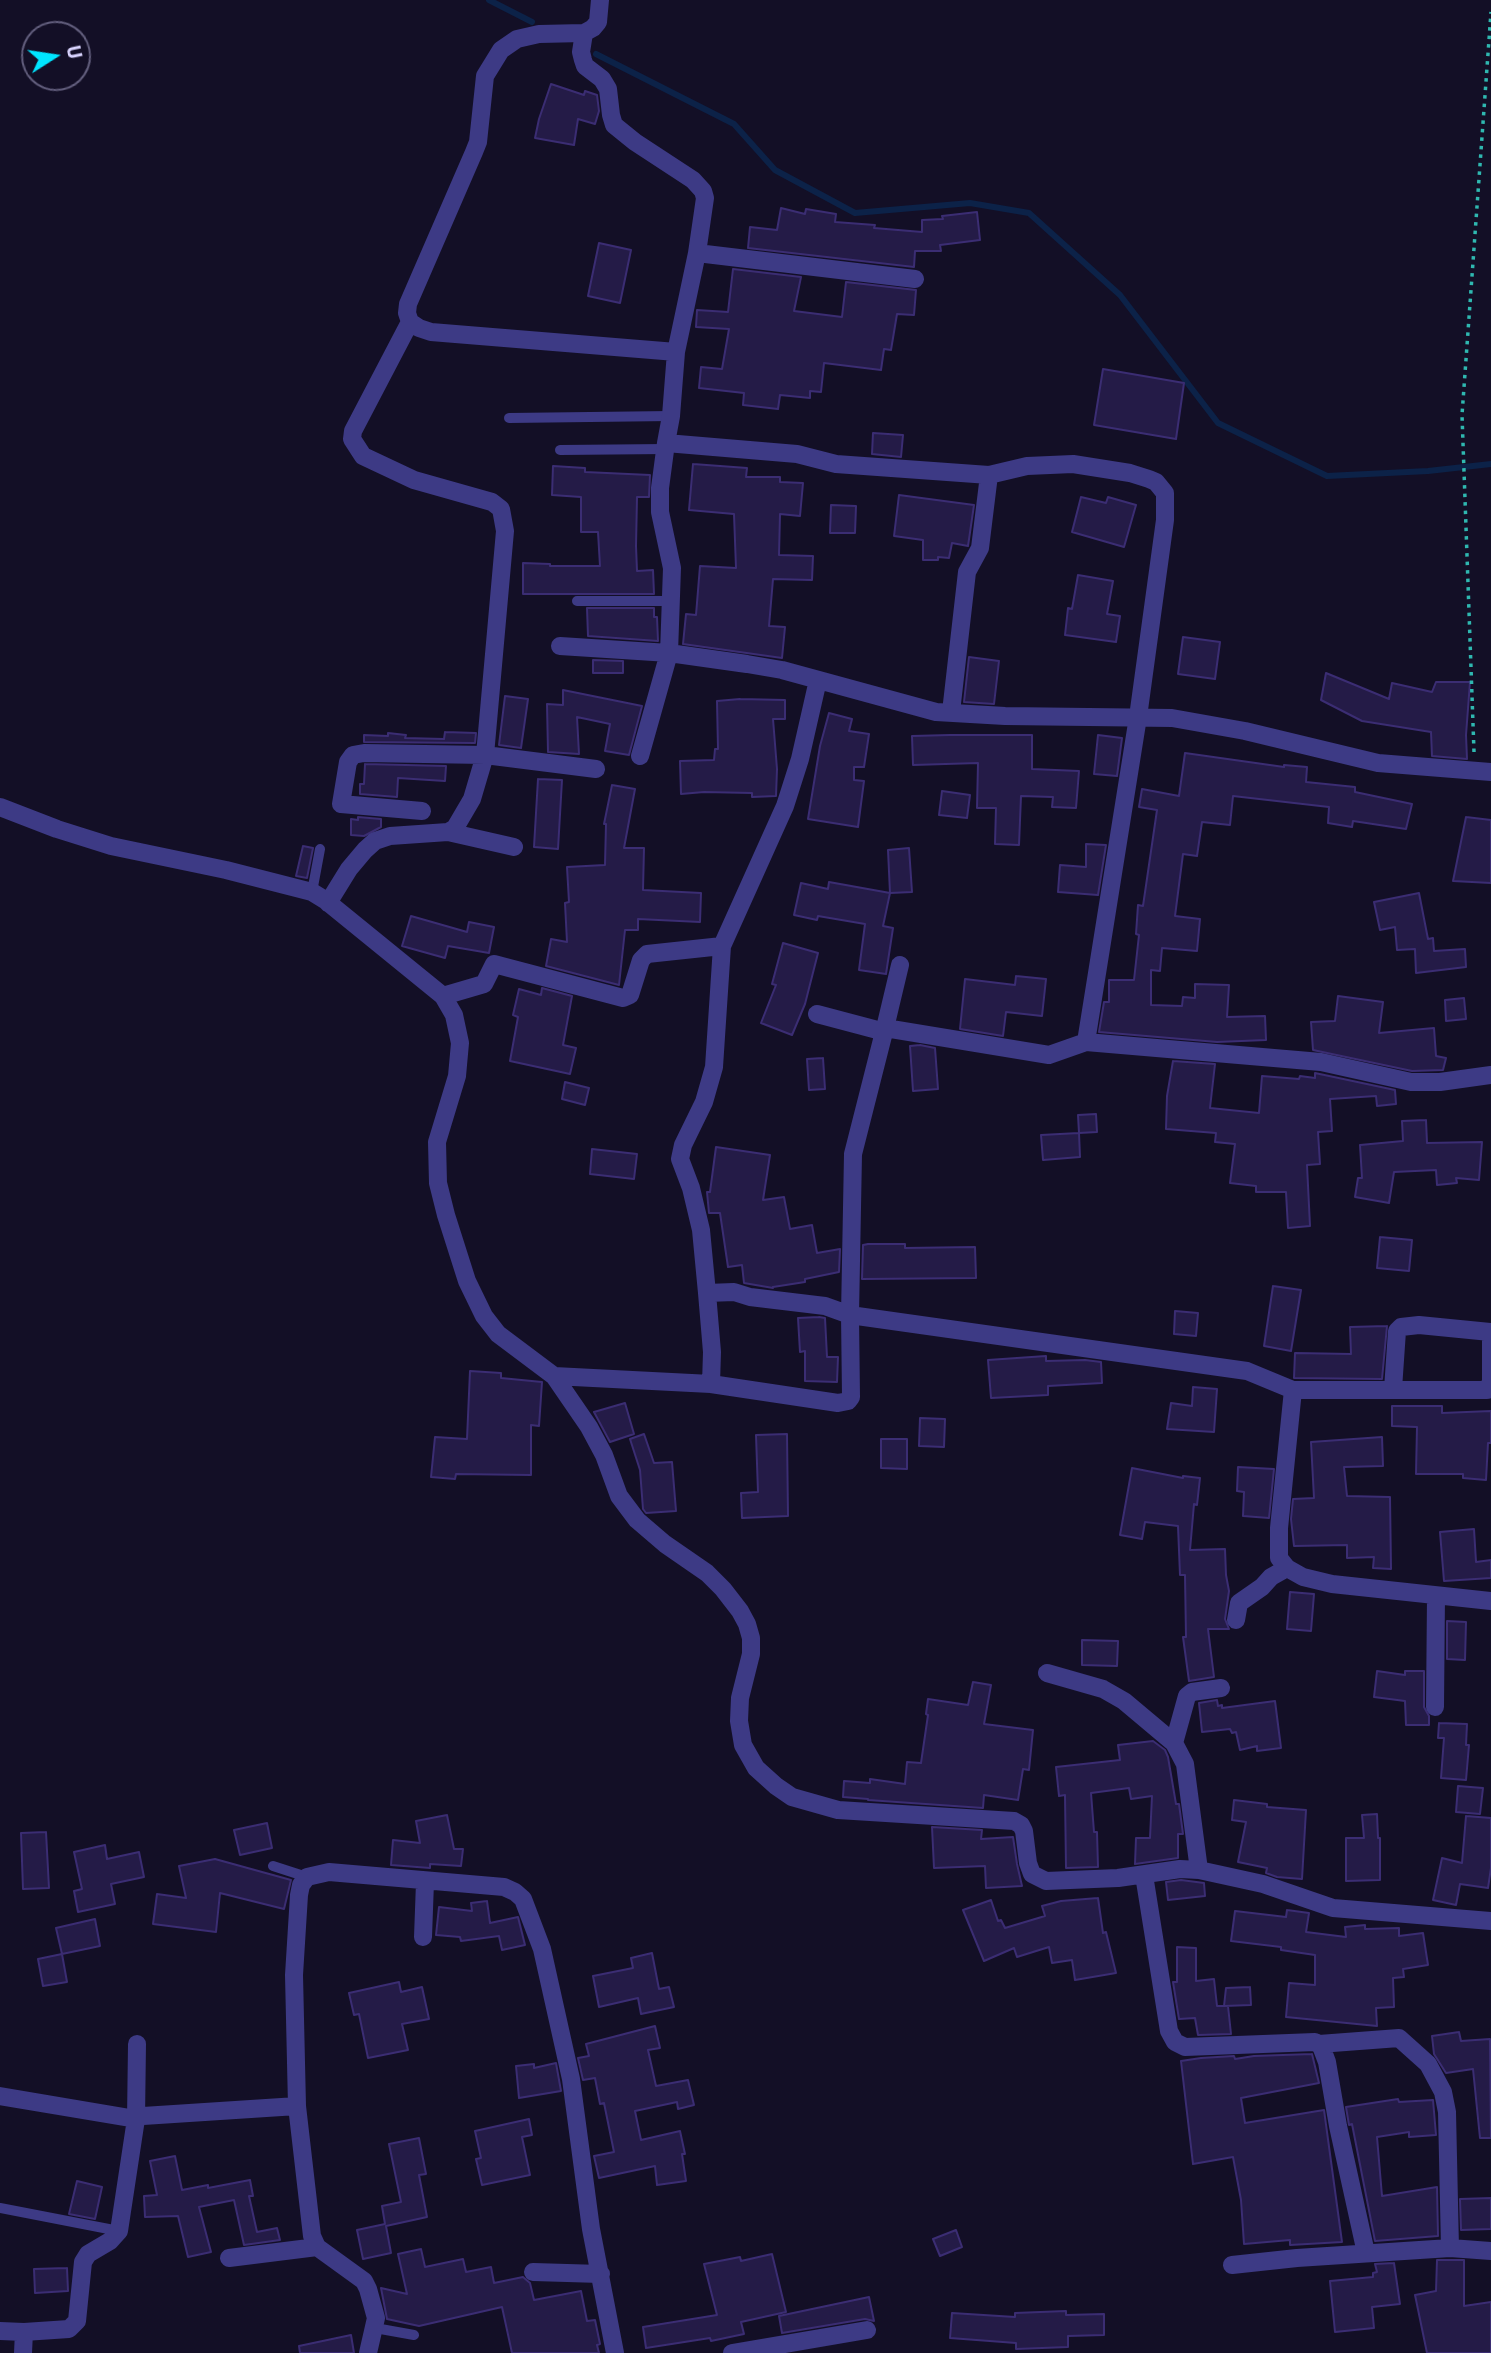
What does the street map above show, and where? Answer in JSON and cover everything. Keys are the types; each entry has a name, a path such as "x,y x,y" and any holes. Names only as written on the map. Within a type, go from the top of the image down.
{"street":[{"path":"600,0 598,22 584,33 538,34 517,39 500,50 485,76 478,142 408,304 407,313 410,322 430,332 676,352"},
{"path":"584,33 581,52 585,66 602,79 608,89 612,120 617,129 694,180 705,198 697,253 676,352 671,416 660,488 660,512 672,568 669,653 640,756"},
{"path":"697,253 915,279"},
{"path":"410,322 353,432 352,439 363,456 414,480 492,502 501,509 505,531 485,755 472,799 458,825 448,832"},
{"path":"666,446 797,454 836,464 989,475 1027,466 1073,464 1130,473 1156,482 1165,493 1165,520 1138,717 1086,1042"},
{"path":"951,712 967,572 980,548 989,475"},
{"path":"560,646 669,653 782,670 936,712 1005,716 1172,718 1245,731 1378,763 1483,772"},
{"path":"711,1384 712,1352 701,1230 696,1205 680,1160 683,1145 704,1102 714,1067 722,946 785,806 800,759 818,680"},
{"path":"422,811 341,804 348,762 353,755 485,755 596,769"},
{"path":"0,807 111,846 226,870 312,892 443,996 454,1015 460,1043 457,1076 446,1106 438,1142 438,1183 467,1281 484,1316 498,1334 554,1376 589,1427 604,1455 619,1496 637,1520 715,1581 740,1611 751,1638 751,1654 740,1698 739,1721 743,1745 756,1768 776,1786 792,1797 838,1810 1014,1821 1021,1825 1024,1831 1032,1874 1046,1881 1118,1878 1180,1869 1199,1870 1263,1884 1332,1908 1491,1921"},
{"path":"328,903 349,869 375,841 404,834 448,832 513,847"},
{"path":"443,996 484,984 494,964 623,998 630,995 641,960 647,954 722,946"},
{"path":"554,1376 711,1384 838,1403 848,1401 852,1390 850,1315 853,1154 900,965"},
{"path":"817,1014 885,1030 1049,1055 1086,1042 1321,1062 1411,1082 1440,1082 1491,1075"},
{"path":"708,1293 734,1292 750,1297 825,1306 850,1315 1247,1371 1293,1390 1487,1390 1491,1382 1491,1332 1419,1325 1401,1327 1397,1331 1394,1389"},
{"path":"1293,1390 1279,1528 1279,1558 1287,1569 1303,1577 1332,1584 1491,1601"},
{"path":"1236,1620 1239,1603 1271,1577 1287,1569"},
{"path":"1435,1707 1436,1596"},
{"path":"1047,1673 1103,1689 1124,1701 1174,1743 1185,1763 1199,1870"},
{"path":"1174,1743 1187,1696 1192,1692 1221,1688"},
{"path":"368,2353 375,2328 374,2308 364,2281 317,2247 312,2236 297,2106 294,1975 299,1895 301,1885 307,1877 329,1872 509,1888 519,1895 530,1914 542,1949 571,2079 591,2229 615,2353"},
{"path":"1144,1875 1169,2031 1175,2042 1185,2048 1315,2042 1319,2044 1399,2038 1428,2064 1443,2092 1447,2112 1450,2248"},
{"path":"424,1937 425,1882"},
{"path":"0,2331 69,2329 77,2321 83,2262 88,2254 114,2239 119,2231 136,2119 137,2044"},
{"path":"1319,2044 1327,2062 1366,2253"},
{"path":"0,2096 136,2119 143,2116 297,2106"},
{"path":"229,2258 317,2247"},
{"path":"1232,2265 1450,2248 1491,2251"},
{"path":"533,2272 601,2274"},
{"path":"732,2353 867,2330"},
{"path":"23,2353 24,2332"}],"lane":[{"path":"509,418 671,416"},
{"path":"560,450 666,446"},
{"path":"577,601 672,601"},
{"path":"312,892 320,849"},
{"path":"273,1866 307,1877"},
{"path":"0,2208 119,2231"},
{"path":"375,2328 414,2335"}],"path":[{"path":"1483,772 1462,415 1491,12"}],"building":[{"path":"551,84 584,95 585,91 597,95 599,111 595,124 578,119 574,145 535,138"},
{"path":"781,208 805,214 806,209 836,214 835,222 922,232 922,220 977,212 980,240 940,245 941,251 915,251 914,267 748,248 750,227 777,230"},
{"path":"599,243 631,250 620,303 588,296"},
{"path":"733,269 801,277 794,311 842,317 846,282 916,290 914,315 897,314 891,350 884,349 881,370 824,363 821,392 810,391 810,398 780,395 778,409 743,405 744,393 699,388 701,367 722,369 729,329 696,327 697,310 728,312"},
{"path":"1103,369 1184,383 1176,439 1094,425"},
{"path":"873,433 903,435 901,457 872,454"},
{"path":"693,464 747,468 746,477 780,477 780,482 803,483 800,516 780,514 779,555 813,556 812,580 773,579 769,626 785,627 782,658 683,644 686,614 696,615 700,566 736,568 734,514 689,510"},
{"path":"553,466 585,468 585,472 650,475 649,497 637,497 636,546 637,571 653,570 654,594 523,594 523,563 600,566 598,532 581,532 581,497 552,495"},
{"path":"899,495 974,505 968,546 952,543 949,558 923,560 923,540 894,536"},
{"path":"1081,497 1106,503 1108,497 1136,505 1124,547 1072,532"},
{"path":"831,505 856,506 855,533 830,533"},
{"path":"1078,575 1113,581 1107,614 1120,616 1116,642 1065,635 1068,608 1072,609"},
{"path":"587,608 654,608 658,641 588,636"},
{"path":"1183,637 1220,642 1215,679 1178,674"},
{"path":"969,657 999,661 994,704 964,702"},
{"path":"593,660 623,661 623,673 593,673"},
{"path":"1326,673 1389,699 1392,683 1432,692 1436,682 1470,682 1467,759 1432,756 1431,732 1362,721 1321,700"},
{"path":"563,690 642,706 629,755 605,751 610,724 577,717 579,754 548,752 547,704 563,705"},
{"path":"505,696 528,699 521,748 499,745"},
{"path":"785,700 785,719 773,719 776,796 752,797 752,793 681,794 680,761 714,760 715,749 718,749 717,701"},
{"path":"829,713 852,719 849,731 869,734 864,767 854,767 854,780 864,781 858,827 808,819 820,746"},
{"path":"445,732 476,733 475,743 364,742 364,735 388,736 388,733 406,735 405,738 444,739"},
{"path":"1032,735 1032,769 1079,771 1076,808 1052,807 1053,797 1021,796 1019,845 995,844 996,808 977,808 978,763 913,765 912,736"},
{"path":"1098,735 1122,738 1117,776 1094,774"},
{"path":"1185,753 1284,767 1307,767 1306,782 1355,787 1355,792 1412,804 1406,829 1353,821 1352,827 1328,823 1329,807 1233,796 1230,825 1202,822 1197,856 1183,854 1175,916 1200,919 1197,951 1162,948 1160,971 1151,970 1151,1005 1182,1006 1183,997 1195,998 1195,984 1229,985 1227,1017 1265,1016 1266,1040 1217,1042 1099,1032 1104,1002 1109,1002 1109,980 1134,980 1139,935 1136,934 1138,905 1143,906 1157,810 1139,807 1142,789 1179,796"},
{"path":"365,764 446,766 445,781 398,778 397,797 360,794 360,784 364,784"},
{"path":"538,779 562,780 558,849 534,847"},
{"path":"612,785 635,789 624,848 644,848 643,890 701,893 700,922 638,919 638,930 625,930 619,985 546,966 551,939 567,942 567,867 605,865 604,824"},
{"path":"942,791 970,795 967,818 939,815"},
{"path":"358,817 381,819 381,827 364,836 351,835 351,819 358,820"},
{"path":"1466,817 1491,820 1491,883 1453,881"},
{"path":"1086,844 1106,845 1098,895 1058,892 1060,865 1086,867"},
{"path":"303,846 313,848 307,878 296,876"},
{"path":"909,848 912,892 890,893 888,850"},
{"path":"829,882 890,893 883,926 893,928 886,974 859,970 865,924 794,915 801,883 828,889"},
{"path":"1419,893 1428,939 1433,938 1434,951 1465,949 1466,967 1416,973 1415,949 1397,950 1395,927 1380,930 1374,902"},
{"path":"411,916 467,932 469,922 494,927 489,953 448,946 445,958 402,946"},
{"path":"783,943 818,953 805,1004 792,1035 761,1023 776,985 772,984"},
{"path":"1016,976 1046,979 1042,1016 1006,1012 1003,1036 960,1029 965,979 1015,985"},
{"path":"542,988 572,996 563,1045 576,1048 570,1074 510,1061 518,1017 513,1015 519,989 541,995"},
{"path":"1338,996 1383,1002 1379,1033 1434,1028 1436,1056 1446,1058 1443,1070 1412,1071 1313,1050 1311,1022 1335,1021"},
{"path":"1464,998 1466,1019 1446,1021 1445,1000"},
{"path":"910,1046 935,1048 938,1089 913,1091"},
{"path":"823,1058 825,1089 809,1090 807,1059"},
{"path":"1173,1061 1215,1064 1210,1108 1259,1113 1262,1076 1299,1079 1300,1076 1315,1078 1315,1073 1395,1090 1396,1104 1377,1106 1376,1096 1330,1099 1332,1131 1318,1132 1320,1164 1307,1165 1310,1226 1288,1228 1286,1192 1256,1192 1256,1186 1230,1183 1235,1144 1215,1142 1216,1133 1166,1129 1167,1096"},
{"path":"565,1082 589,1088 585,1105 562,1099"},
{"path":"1096,1114 1097,1132 1079,1133 1078,1115"},
{"path":"1426,1120 1427,1143 1482,1142 1479,1180 1456,1178 1457,1183 1437,1185 1436,1170 1394,1172 1389,1203 1355,1197 1358,1178 1362,1178 1360,1145 1403,1141 1402,1121"},
{"path":"1079,1133 1080,1157 1043,1160 1041,1135"},
{"path":"716,1147 770,1155 763,1200 784,1197 790,1229 812,1225 817,1253 840,1249 839,1272 773,1288 744,1283 742,1265 728,1267 720,1213 709,1213 707,1192 710,1192"},
{"path":"592,1149 637,1154 634,1179 590,1174"},
{"path":"1380,1237 1412,1240 1409,1271 1377,1268"},
{"path":"905,1244 905,1248 975,1247 976,1278 862,1279 863,1245"},
{"path":"1273,1286 1301,1290 1291,1351 1264,1346"},
{"path":"1175,1311 1198,1313 1196,1336 1174,1334"},
{"path":"798,1318 825,1318 827,1357 838,1357 837,1382 805,1381 805,1351 800,1352"},
{"path":"1387,1326 1382,1379 1294,1378 1295,1353 1351,1354 1350,1327"},
{"path":"1046,1356 1046,1361 1101,1362 1102,1383 1048,1386 1048,1395 991,1398 988,1360"},
{"path":"470,1371 501,1373 501,1378 542,1382 539,1426 531,1425 531,1475 456,1474 455,1479 431,1477 435,1437 467,1439"},
{"path":"1193,1387 1217,1389 1214,1432 1167,1429 1171,1403 1192,1406"},
{"path":"625,1403 634,1434 610,1442 594,1412"},
{"path":"1392,1406 1442,1406 1442,1413 1491,1411 1491,1443 1488,1443 1486,1480 1463,1478 1463,1474 1416,1474 1417,1427 1392,1426"},
{"path":"920,1418 945,1419 944,1447 919,1446"},
{"path":"644,1434 654,1463 672,1462 676,1511 646,1513 643,1509 640,1470 630,1439"},
{"path":"787,1434 788,1516 742,1518 741,1493 758,1492 756,1435"},
{"path":"1382,1437 1383,1466 1344,1467 1347,1496 1390,1497 1391,1569 1373,1568 1374,1557 1347,1558 1347,1545 1294,1546 1291,1519 1293,1499 1314,1498 1311,1442"},
{"path":"881,1439 907,1439 907,1469 881,1468"},
{"path":"1238,1467 1274,1469 1269,1518 1243,1516 1244,1492 1237,1491"},
{"path":"1132,1468 1183,1478 1200,1478 1197,1505 1194,1504 1190,1550 1225,1549 1229,1591 1225,1619 1229,1629 1208,1629 1214,1677 1189,1681 1183,1637 1186,1637 1185,1575 1180,1575 1178,1526 1145,1522 1142,1539 1120,1535"},
{"path":"1474,1529 1476,1562 1491,1560 1491,1578 1444,1581 1440,1532"},
{"path":"1290,1592 1314,1594 1311,1631 1287,1629"},
{"path":"1447,1621 1466,1622 1465,1660 1447,1659"},
{"path":"1082,1640 1118,1641 1117,1666 1082,1665"},
{"path":"1377,1671 1405,1675 1405,1671 1424,1671 1424,1707 1429,1716 1429,1725 1406,1725 1405,1701 1374,1697"},
{"path":"973,1682 991,1685 984,1724 1033,1730 1029,1770 1023,1769 1018,1800 984,1795 983,1808 843,1797 844,1781 870,1783 870,1779 905,1784 907,1762 921,1763 928,1699 968,1705"},
{"path":"1217,1700 1218,1706 1222,1705 1222,1708 1275,1701 1281,1748 1257,1751 1257,1746 1240,1750 1236,1732 1232,1733 1230,1729 1202,1732 1199,1703"},
{"path":"1439,1723 1467,1724 1466,1745 1469,1745 1466,1780 1441,1778 1444,1738 1438,1738"},
{"path":"1153,1741 1165,1750 1168,1757 1176,1804 1179,1804 1183,1834 1178,1834 1178,1858 1135,1864 1136,1838 1150,1838 1152,1796 1131,1799 1129,1788 1091,1793 1094,1832 1097,1832 1098,1867 1066,1868 1065,1795 1059,1796 1056,1767 1120,1760 1118,1745"},
{"path":"1458,1786 1483,1788 1480,1814 1456,1812"},
{"path":"1234,1800 1267,1804 1267,1807 1306,1810 1302,1879 1277,1877 1266,1873 1267,1868 1238,1862 1246,1822 1232,1820"},
{"path":"1377,1814 1380,1880 1346,1881 1346,1838 1364,1838 1362,1815"},
{"path":"447,1815 454,1849 463,1849 461,1866 430,1864 430,1868 391,1865 393,1840 420,1843 416,1821"},
{"path":"1466,1816 1491,1818 1491,1868 1488,1888 1460,1884 1456,1905 1433,1900 1442,1858 1462,1863"},
{"path":"267,1823 272,1848 240,1855 234,1830"},
{"path":"932,1827 982,1830 981,1839 1013,1837 1022,1886 986,1888 985,1866 934,1868"},
{"path":"46,1832 49,1888 23,1889 21,1833"},
{"path":"105,1845 107,1859 139,1852 144,1877 111,1884 115,1904 78,1912 74,1891 82,1889 74,1852"},
{"path":"215,1859 291,1880 284,1909 220,1893 216,1932 153,1924 157,1894 186,1898 179,1866"},
{"path":"1181,1880 1204,1883 1205,1896 1168,1900 1166,1882"},
{"path":"1098,1898 1103,1933 1106,1932 1116,1973 1075,1980 1072,1960 1052,1963 1049,1947 1017,1957 1014,1948 984,1961 963,1910 991,1900 998,1921 1001,1920 1005,1928 1045,1916 1042,1906 1061,1901"},
{"path":"487,1901 490,1923 518,1917 525,1945 502,1950 499,1936 461,1941 460,1937 436,1935 439,1907 472,1911 471,1903"},
{"path":"1287,1910 1309,1913 1306,1932 1346,1937 1345,1927 1365,1925 1365,1929 1399,1928 1399,1936 1423,1933 1428,1965 1403,1969 1404,1977 1393,1978 1394,2007 1376,2008 1377,2026 1286,2017 1289,1983 1315,1985 1315,1955 1281,1950 1281,1947 1231,1941 1235,1911 1286,1917"},
{"path":"95,1919 100,1946 62,1954 56,1928"},
{"path":"1177,1947 1196,1948 1196,1981 1214,1979 1217,2006 1228,2006 1231,2034 1198,2035 1195,2018 1179,2019 1173,1982 1177,1982"},
{"path":"652,1953 659,1989 669,1987 674,2007 641,2014 638,1998 599,2007 593,1976 633,1968 631,1958"},
{"path":"62,1954 67,1982 43,1986 38,1959"},
{"path":"399,1982 401,1992 422,1987 429,2019 402,2024 408,2050 368,2058 359,2014 354,2015 349,1993"},
{"path":"1250,1987 1251,2005 1224,2006 1226,1988"},
{"path":"655,2026 660,2048 648,2050 656,2086 688,2080 694,2105 678,2109 677,2102 635,2111 641,2140 680,2131 685,2154 682,2154 686,2181 657,2185 655,2166 599,2178 594,2156 614,2152 604,2103 600,2104 595,2078 583,2080 578,2058 589,2056 586,2044"},
{"path":"1459,2032 1461,2041 1490,2039 1491,2138 1480,2138 1473,2069 1446,2073 1434,2054 1432,2036"},
{"path":"1312,2054 1319,2083 1241,2098 1245,2123 1324,2110 1342,2242 1290,2245 1290,2240 1244,2244 1241,2200 1233,2157 1193,2164 1181,2061 1234,2056 1235,2059"},
{"path":"556,2063 561,2091 519,2098 516,2066 534,2064 534,2068"},
{"path":"1398,2099 1399,2102 1433,2100 1436,2135 1409,2137 1409,2132 1377,2137 1382,2196 1437,2187 1438,2236 1375,2241 1352,2124 1349,2125 1346,2107"},
{"path":"529,2119 532,2135 522,2137 530,2175 482,2185 476,2159 481,2158 475,2131"},
{"path":"419,2138 426,2174 419,2175 427,2217 386,2226 391,2253 363,2259 357,2230 385,2224 382,2206 401,2202 389,2144"},
{"path":"175,2156 182,2190 250,2180 253,2196 249,2196 257,2232 277,2228 280,2240 244,2245 234,2200 199,2207 211,2252 188,2257 178,2216 145,2217 144,2196 157,2195 150,2161"},
{"path":"77,2181 102,2187 95,2219 69,2214"},
{"path":"1491,2198 1491,2229 1461,2230 1460,2199"},
{"path":"956,2230 962,2247 940,2256 933,2239"},
{"path":"421,2249 425,2267 463,2259 466,2272 491,2267 494,2283 523,2277 530,2283 534,2300 581,2291 587,2321 595,2320 599,2353 512,2353 502,2307 419,2326 387,2319 381,2288 407,2294 398,2254"},
{"path":"772,2254 786,2312 741,2322 744,2334 711,2341 710,2338 646,2348 643,2327 717,2315 704,2264 740,2257 741,2261"},
{"path":"1437,2260 1464,2260 1464,2306 1491,2302 1491,2353 1427,2353 1415,2295 1436,2291"},
{"path":"1394,2263 1400,2304 1372,2307 1374,2328 1335,2332 1330,2281 1373,2277 1373,2273 1377,2272 1375,2264"},
{"path":"67,2268 68,2291 35,2293 34,2269"},
{"path":"869,2297 874,2321 865,2319 782,2333 779,2316"},
{"path":"1066,2311 1066,2315 1104,2314 1104,2335 1068,2336 1068,2347 1016,2349 1016,2343 950,2338 952,2313 1015,2317 1015,2313"},
{"path":"351,2335 354,2353 300,2353 299,2346"}],"waterway":[{"path":"489,0 532,22"},
{"path":"596,54 734,124 775,170 855,213 970,203 1029,213 1120,295 1218,423 1327,476 1428,471 1491,464"}]}
